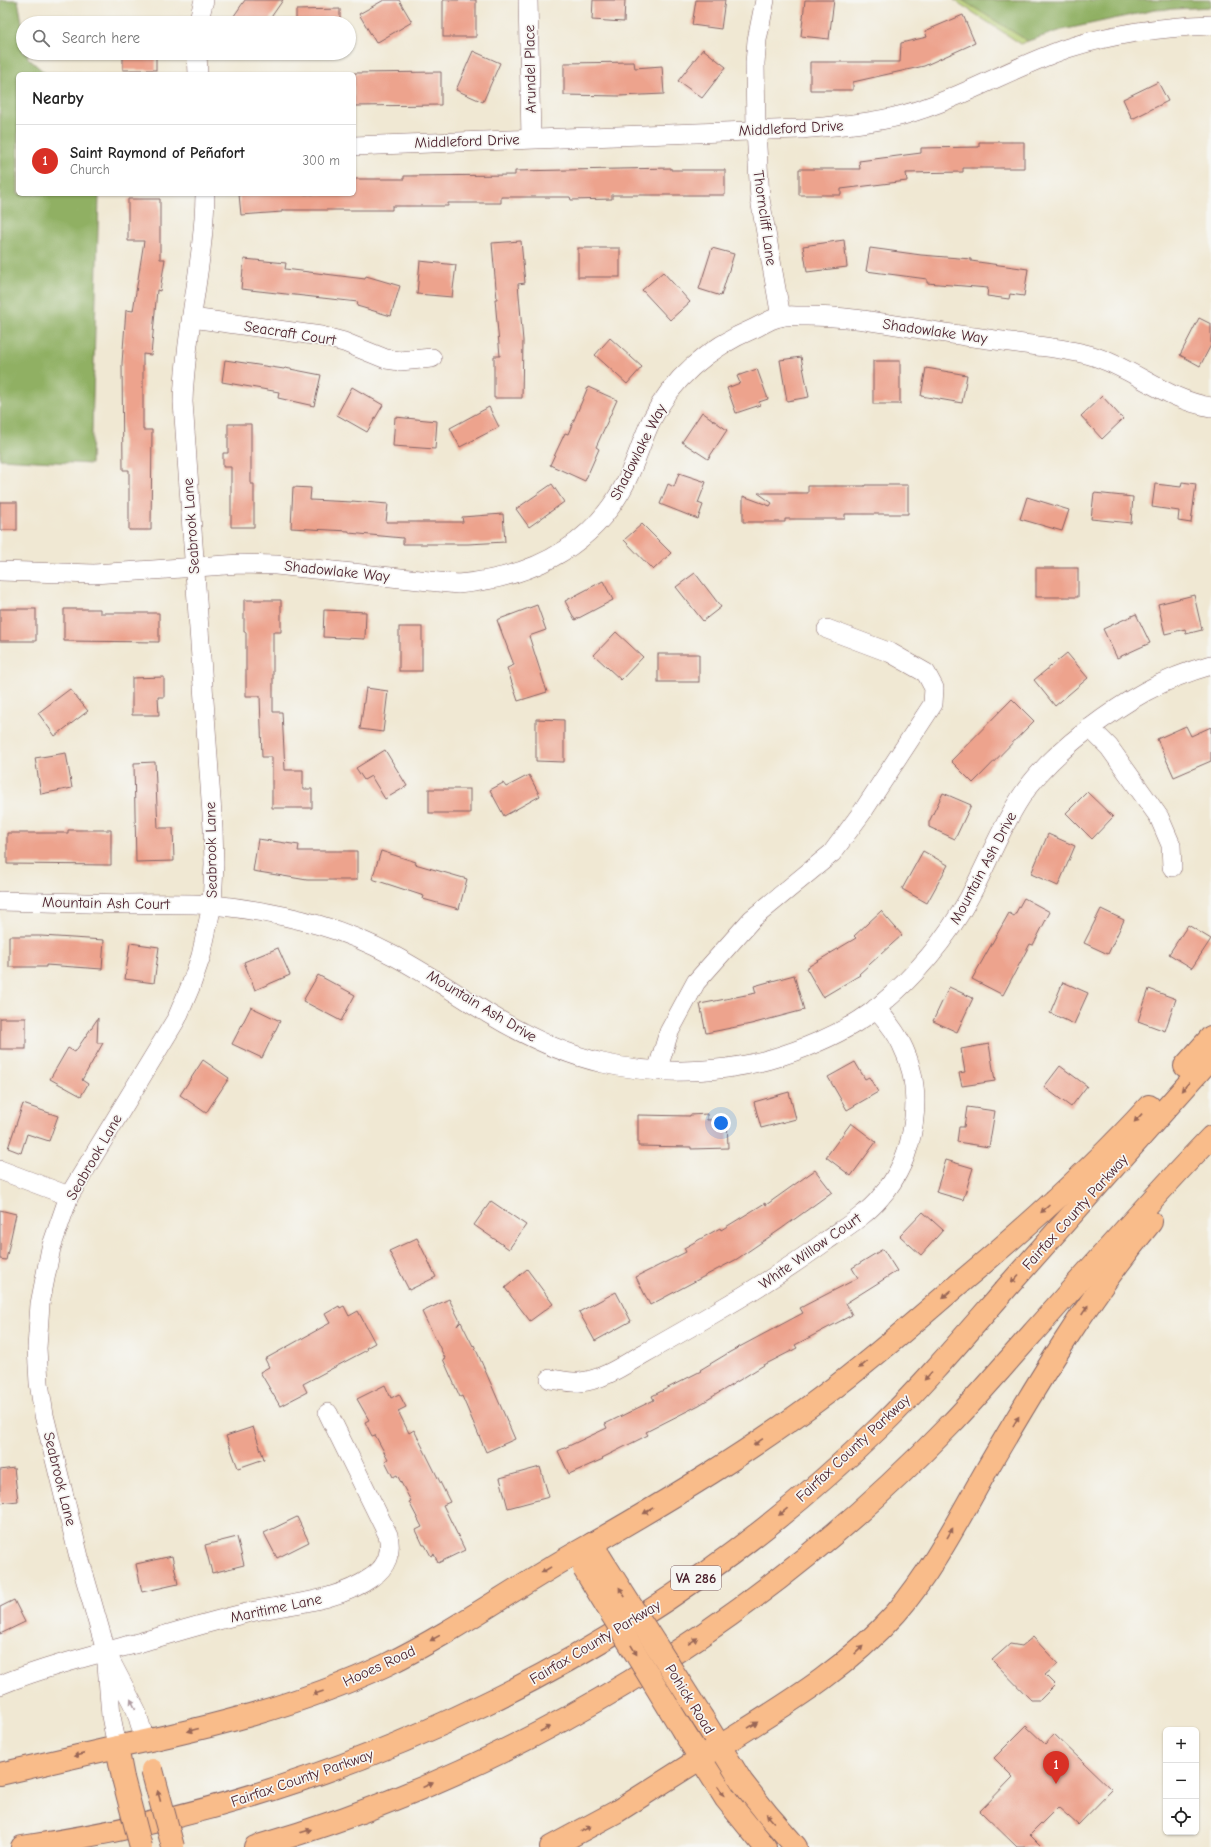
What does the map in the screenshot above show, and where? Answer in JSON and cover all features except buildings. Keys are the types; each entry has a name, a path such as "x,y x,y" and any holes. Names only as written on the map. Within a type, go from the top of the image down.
{"main road":[{"name":"Hooes Road","path":"0,1774 145,1741 273,1708 310,1696 364,1675 588,1556 743,1452 826,1394 860,1367 1002,1248 1062,1194 1140,1116 1211,1037"},
{"name":"Fairfax County Parkway","path":"22,1847 108,1833 206,1810 297,1781 379,1752 467,1714 527,1684 589,1648 668,1598 741,1546 779,1516 842,1462 882,1425 940,1363 1211,1058"},
{"path":"256,1847 365,1811 415,1791 512,1746 636,1678 730,1616 822,1544 935,1440 991,1380 1166,1184 1211,1137"},
{"path":"551,1847 616,1812 828,1676 854,1655 875,1634 915,1590 1032,1393 1091,1302 1115,1268 1174,1194 1211,1143"},
{"name":"Pohick Road","path":"588,1556 704,1719 742,1782 796,1847"},
{"name":"Pohick Road","path":"588,1556 683,1731 726,1799 765,1847"},
{"path":"145,1741 173,1847"},
{"path":"117,1747 123,1778 141,1847"}],"street":[{"path":"200,16 204,0"},
{"name":"Arundel Place","path":"528,0 531,138"},
{"name":"Thorncliff Lane","path":"765,0 758,32 755,63 756,130 760,199 781,317"},
{"name":"Middleford Drive","path":"356,146 851,125 879,121 904,115 956,97 1035,61 1068,48 1122,34 1168,27 1211,25"},
{"path":"197,60 198,72"},
{"name":"Seabrook Lane","path":"145,1741 136,1710 106,1651 79,1557 44,1414 39,1383 37,1348 40,1304 51,1248 69,1196 177,1018 201,956 212,905 214,864 213,828 183,402 184,372 204,225 205,196"},
{"name":"Shadowlake Way","path":"0,571 94,574 240,564 276,565 458,584 486,582 524,571 545,562 564,551 587,532 606,512 621,491 632,471 652,419 666,396 689,369 721,344 781,317 833,317 1070,350 1115,364 1169,395 1211,407"},
{"name":"Seacraft Court","path":"192,318 321,336 344,342 386,359 400,361 432,358"},
{"path":"657,1071 669,1032 696,982 752,918 832,853 863,811 933,704 934,688 926,673 891,653 826,629"},
{"name":"Mountain Ash Drive","path":"212,905 282,915 356,937 386,950 420,969 491,1015 528,1035 558,1049 597,1062 657,1071 693,1072 764,1061 812,1044 845,1028 876,1008 912,976 936,948 969,898 1007,820 1037,776 1060,752 1133,697 1164,682 1211,665"},
{"path":"1090,728 1109,747 1159,817 1171,845 1172,867"},
{"name":"Mountain Ash Court","path":"0,901 212,905"},
{"name":"White Willow Court","path":"550,1379 580,1382 608,1374 733,1303 783,1272 857,1219 881,1197 894,1178 907,1152 912,1133 915,1109 914,1089 901,1042 876,1008"},
{"path":"0,1170 69,1196"},
{"name":"Maritime Lane","path":"0,1685 42,1670 106,1651 250,1612 335,1596 378,1573 388,1559 390,1543 388,1535 328,1414"},
{"name":"Seabrook Lane","path":"106,1651 111,1716 117,1747"}],"green space":[{"path":"0,0 18,0 21,16 16,16 16,60 30,60 44,72 16,72 16,196 99,197 91,464 0,459"},
{"path":"954,0 1027,0 1028,41 1021,44"},
{"path":"962,0 1211,0 1211,7 1155,10 1062,30 1028,41"}],"place":[{"name":"Saint Raymond of Peñafort","path":"1056,1784"}]}
